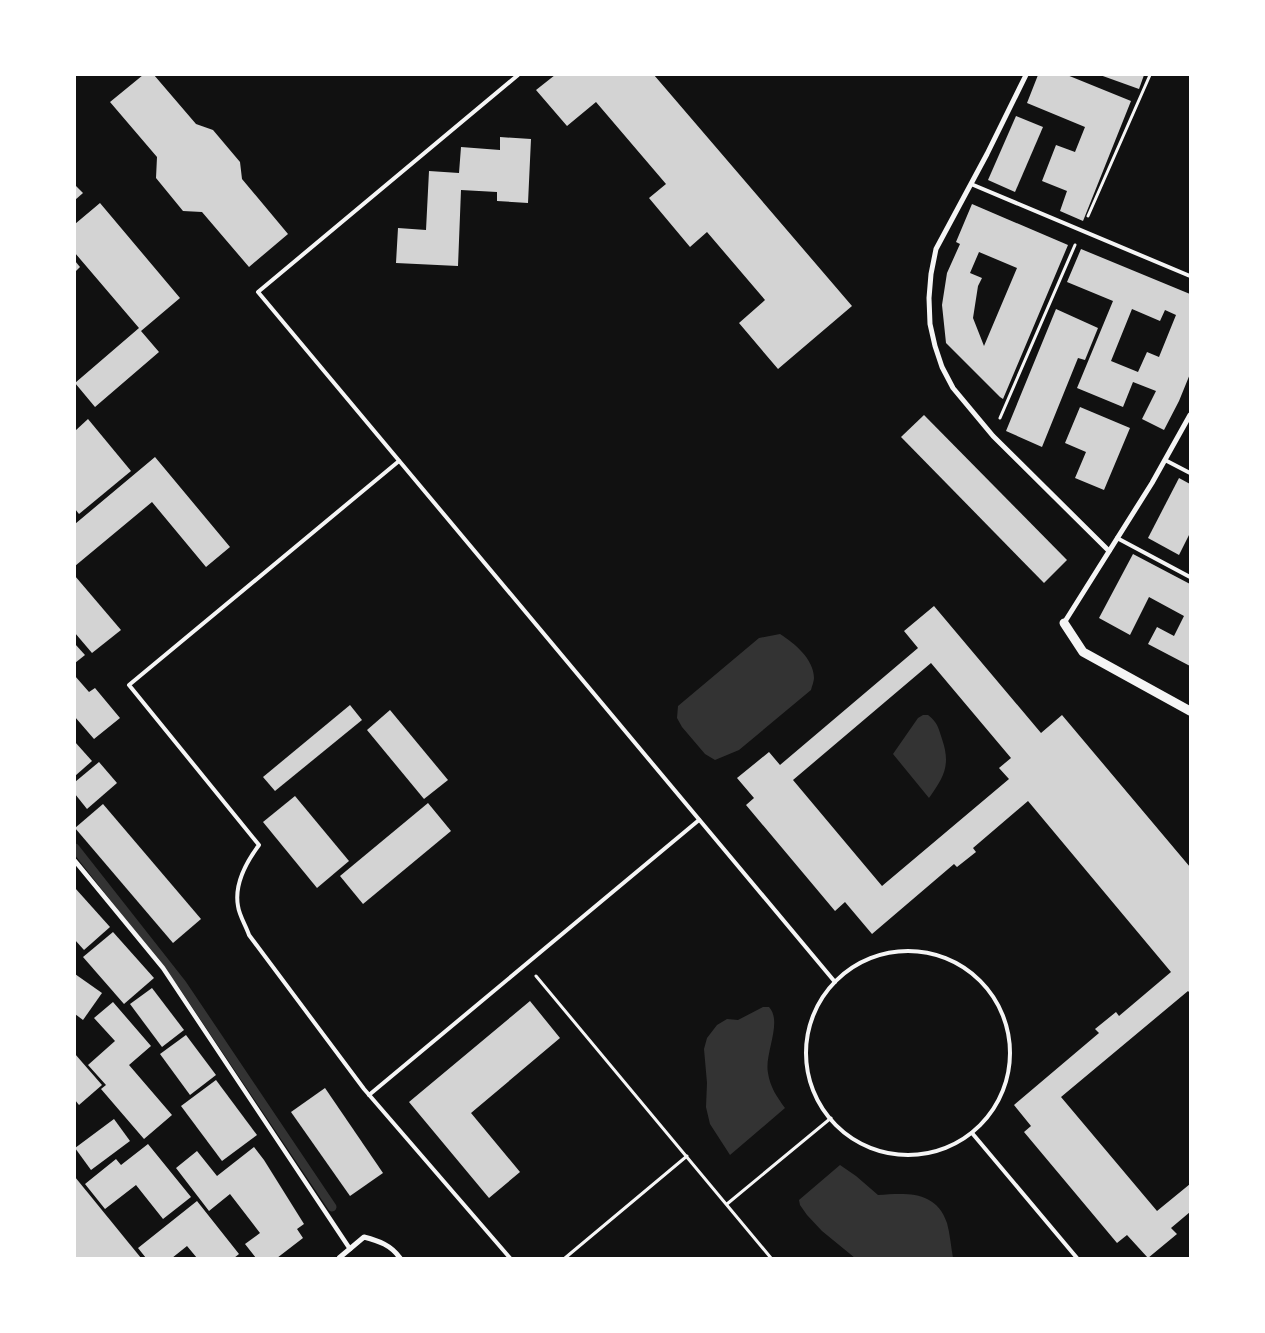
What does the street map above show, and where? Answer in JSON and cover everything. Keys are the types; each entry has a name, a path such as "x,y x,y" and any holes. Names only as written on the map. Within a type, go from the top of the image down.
{"street":[{"path":"1026,75 936,249 929,298 930,324 940,360 953,388 993,436 1109,550"},
{"path":"1190,414 1118,538 1064,623 1083,652 1190,711"},
{"path":"75,861 163,968 350,1249"},
{"path":"339,1258 364,1237 380,1242 395,1250 400,1258"}],"lane":[{"path":"518,75 258,292 835,982"},
{"path":"971,184 1190,276"},
{"path":"1165,460 1190,474"},
{"path":"399,461 129,685 259,845 246,865 238,889 238,906 249,935 370,1095 510,1258"},
{"path":"1118,538 1190,577"},
{"path":"370,1095 699,820"},
{"path":"912,951 932,954 950,960 967,970 982,983 1003,1015 1008,1033 1009,1069 997,1104 972,1133 946,1148 923,1154 901,1155 878,1150 857,1141 838,1127 830,1118 813,1089 807,1067 807,1044 811,1021 821,1000 835,982 852,967 873,957 892,952 912,951"},
{"path":"972,1133 1077,1258"}],"path":[{"path":"993,436 1150,75"},
{"path":"526,964 727,1204 769,1257"},
{"path":"727,1204 830,1118"},
{"path":"565,1258 687,1156"}],"shaded area":[{"path":"780,634 797,647 811,664 814,678 811,690 739,750 715,760 705,754 682,727 677,718 678,706 759,638"},
{"path":"928,715 934,720 945,748 946,756 942,777 929,798 893,754 918,718"},
{"path":"763,1007 769,1007 773,1013 774,1021 767,1065 770,1083 785,1108 730,1155 710,1124 706,1107 707,1083 704,1049 707,1038 717,1025 727,1019 738,1020"},
{"path":"840,1165 878,1195 909,1194 928,1199 936,1204 947,1223 953,1258 855,1258 822,1231 807,1215 799,1200"}],"building":[{"path":"143,75 154,75 196,124 213,130 240,162 242,179 288,234 249,267 202,212 183,211 156,178 157,157 110,102"},
{"path":"555,75 654,75 852,306 778,369 739,323 765,300 707,232 690,247 649,198 666,184 596,102 567,126 536,90"},
{"path":"1038,75 1067,75 1131,101 1083,221 1060,211 1067,191 1042,181 1056,145 1075,152 1085,127 1027,103"},
{"path":"1100,75 1144,75 1139,89"},
{"path":"1016,116 1043,127 1015,192 988,180"},
{"path":"500,137 531,139 528,203 497,201 497,192 461,190 458,266 396,263 398,228 426,230 429,171 459,173 461,147 500,150"},
{"path":"75,185 83,193 75,200"},
{"path":"100,203 180,298 141,331 159,352 95,407 75,383 139,328 75,253 75,224"},
{"path":"972,204 1068,245 1003,399 946,343 942,305 947,273 960,244 956,242","holes":["979,252 1017,268 984,346 973,318 978,286 982,278 970,273"]},
{"path":"1081,249 1190,294 1190,374 1164,430 1142,419 1156,391 1133,382 1123,407 1077,388 1113,301 1067,282","holes":["1132,309 1160,321 1165,310 1176,315 1159,357 1147,352 1138,372 1111,361"]},
{"path":"75,261 80,267 75,272"},
{"path":"1056,309 1098,328 1085,360 1078,358 1042,447 1006,431"},
{"path":"1080,407 1130,428 1104,490 1075,478 1086,452 1065,443"},
{"path":"924,415 1067,560 1044,583 901,437"},
{"path":"88,419 131,471 79,514 75,509 75,431"},
{"path":"155,457 230,547 206,567 152,502 75,566 75,524"},
{"path":"1179,478 1190,484 1190,533 1179,555 1148,538"},
{"path":"1133,554 1190,584 1190,666 1148,644 1157,627 1174,636 1184,616 1149,597 1130,635 1099,618"},
{"path":"75,576 121,630 92,653 75,633"},
{"path":"934,606 1041,733 1062,715 1190,867 1190,993 1188,991 1061,1097 1157,1211 1190,1184 1190,1212 1171,1228 1177,1234 1148,1258 1127,1235 1117,1243 1024,1132 1031,1126 1014,1105 1099,1033 1095,1029 1116,1012 1119,1016 1171,972 1028,801 973,848 976,852 957,867 954,864 872,934 845,902 835,911 746,805 754,798 737,778 769,752 780,765 918,648 904,631","holes":["931,663 1011,758 999,768 1009,779 882,886 793,780"]},
{"path":"75,644 85,655 75,663"},
{"path":"75,676 89,692 95,688 120,718 94,739 75,717"},
{"path":"350,705 362,720 275,791 263,777"},
{"path":"390,710 448,780 424,799 367,730"},
{"path":"75,742 92,761 75,776"},
{"path":"99,762 117,783 87,809 75,794 75,782"},
{"path":"295,796 349,861 317,888 263,822"},
{"path":"428,803 451,831 363,904 340,876"},
{"path":"103,804 201,919 173,943 75,828"},
{"path":"75,888 110,927 84,950 75,940"},
{"path":"113,932 154,978 124,1004 83,957"},
{"path":"75,974 102,993 83,1020 75,1014"},
{"path":"152,988 184,1030 162,1047 130,1004"},
{"path":"530,1001 560,1038 471,1113 520,1172 489,1198 409,1102"},
{"path":"113,1002 151,1046 129,1065 172,1115 144,1139 101,1089 106,1085 88,1065 115,1041 94,1018"},
{"path":"186,1035 216,1075 190,1095 160,1054"},
{"path":"75,1054 102,1085 79,1105 75,1100"},
{"path":"216,1080 257,1135 222,1161 181,1106"},
{"path":"325,1088 383,1173 350,1196 291,1112"},
{"path":"114,1119 130,1141 91,1170 75,1148"},
{"path":"148,1144 191,1197 163,1219 136,1185 105,1209 85,1184 116,1159 121,1165"},
{"path":"254,1147 304,1224 297,1229 303,1238 277,1258 256,1258 245,1244 260,1233 230,1194 209,1211 176,1168 197,1151 217,1176"},
{"path":"75,1177 141,1258 75,1258"},
{"path":"197,1201 239,1254 234,1258 197,1258 187,1246 172,1258 146,1258 138,1248"}],"waterway":[{"path":"75,848 182,984 332,1207"}]}
